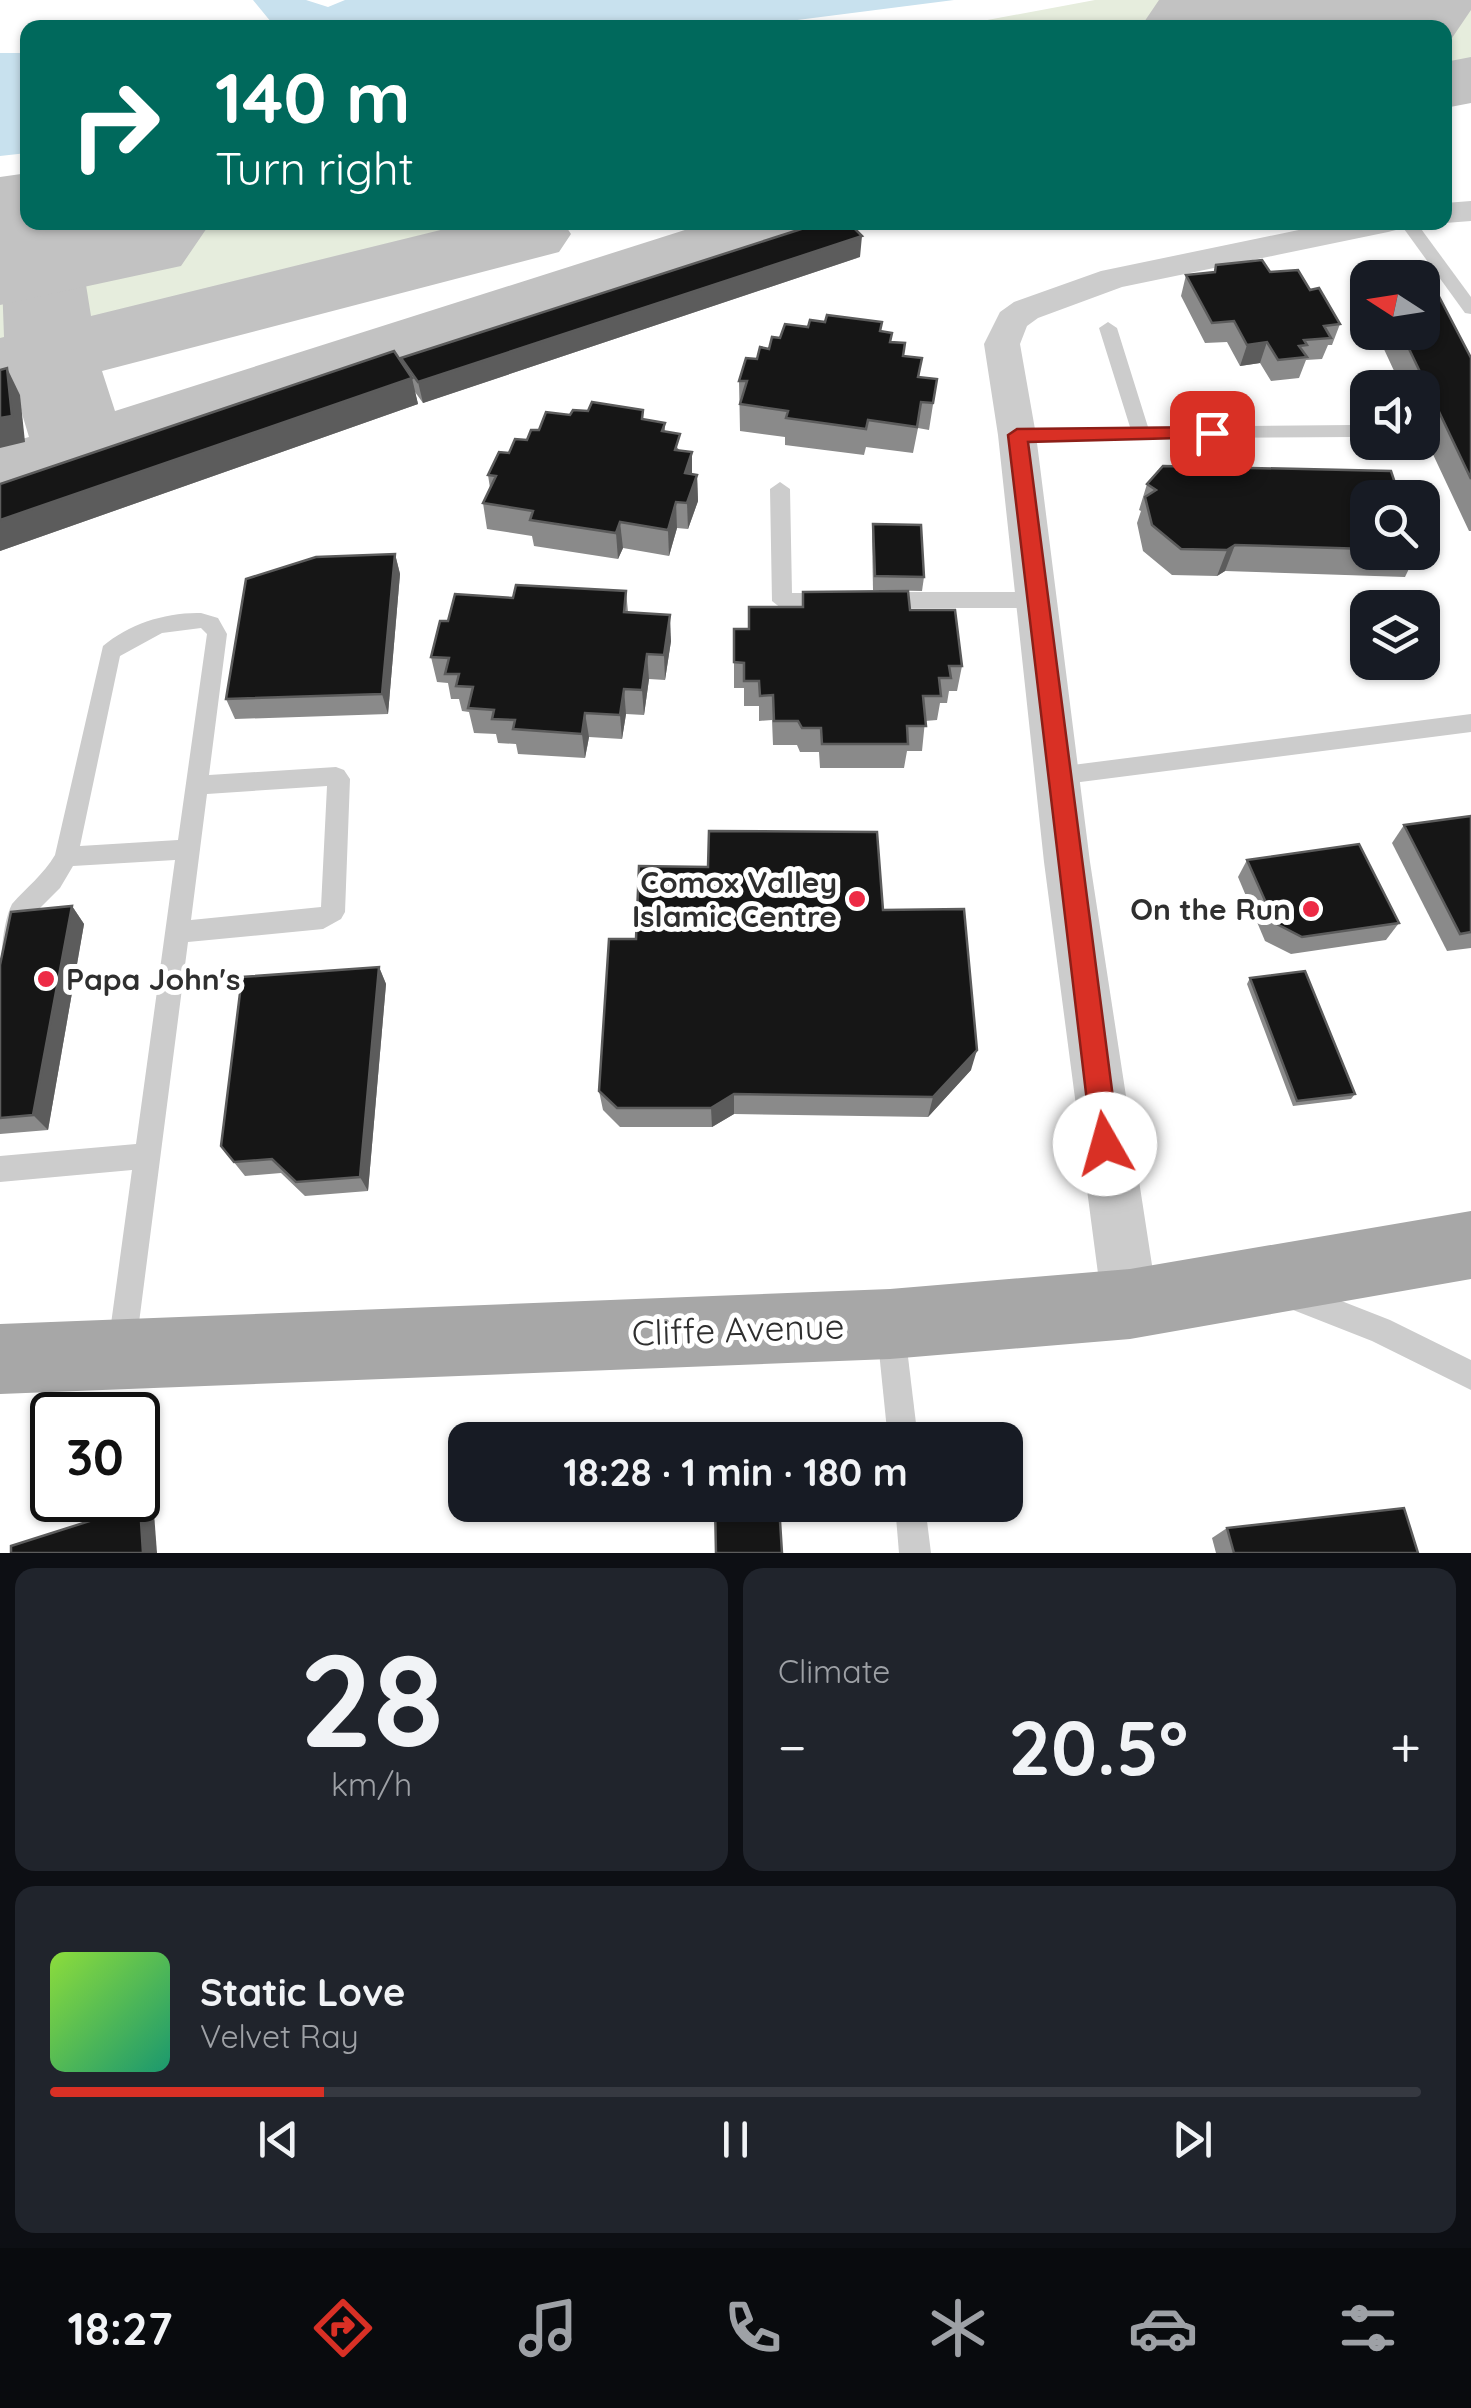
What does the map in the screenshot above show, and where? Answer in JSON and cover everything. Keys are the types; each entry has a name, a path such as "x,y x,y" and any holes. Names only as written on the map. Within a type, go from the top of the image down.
{"main road":[{"name":"Cliffe Avenue","path":"0,1359 890,1324 1130,1304 1471,1245"}],"street":[{"path":"1130,1304 1002,344 1012,320 1026,310 1113,278 1349,230"}],"lane":[{"path":"1413,230 1471,309"},
{"path":"1108,328 1141,434"},
{"path":"1017,435 1350,431"},
{"path":"780,489 782,601 1036,600"},
{"path":"0,996 18,914 52,881 66,857 110,652 124,641 183,618 212,623 217,634 121,1354"},
{"path":"1057,776 1471,723"},
{"path":"178,932 323,919 333,912 339,780 336,776 197,785"},
{"path":"66,857 188,849"},
{"path":"0,1169 148,1156"},
{"path":"1262,1283 1380,1330 1471,1375"},
{"path":"890,1324 901,1422"},
{"path":"912,1522 915,1553"}],"green space":[{"path":"1095,0 1275,0 1157,20 988,20"},
{"path":"1471,8 1471,74 1452,78 1452,20 1401,20"},
{"path":"20,179 20,212 0,216 0,182"},
{"path":"196,230 516,230 70,342 55,263 60,255"},
{"path":"0,264 23,267 36,343 16,360 0,363"}],"water":[{"path":"253,0 306,0 328,7 345,0 954,0 797,20 269,20"},
{"path":"0,53 20,53 20,154 0,156"}],"building":[{"path":"798,230 856,230 862,236 418,382 401,358"},
{"path":"1262,260 1270,272 1298,270 1310,290 1319,288 1340,324 1324,326 1331,338 1304,340 1307,345 1299,346 1307,357 1278,360 1267,342 1247,345 1234,321 1212,323 1186,275 1215,272 1216,265"},
{"path":"1440,298 1471,358 1471,479 1440,414 1440,370 1419,370 1410,350 1440,350"},
{"path":"827,315 882,322 880,331 892,333 890,342 905,343 903,356 922,358 918,377 937,379 933,403 921,402 917,427 868,420 866,429 786,418 788,411 740,404 747,381 739,381 746,358 757,359 760,347 769,349 772,337 780,338 785,324 808,327 810,320 825,322"},
{"path":"394,351 412,378 0,520 0,484"},
{"path":"7,368 12,416 0,418 0,370"},
{"path":"592,402 643,410 642,419 665,423 662,431 680,434 675,450 692,452 685,473 697,475 687,503 676,502 668,530 620,522 616,533 530,520 533,511 483,503 496,476 488,475 499,452 509,453 515,439 527,440 531,430 539,430 546,412 570,415 573,410 588,411"},
{"path":"1163,466 1391,471 1394,480 1350,480 1350,548 1235,545 1227,550 1181,549 1152,525 1145,497 1156,490 1147,484"},
{"path":"873,524 921,525 924,577 875,576"},
{"path":"395,554 382,694 226,699 246,579 316,557"},
{"path":"516,585 626,591 624,612 670,615 664,655 647,654 642,690 624,689 620,715 585,713 582,734 513,729 515,720 492,719 494,710 468,708 473,687 456,686 459,674 445,674 449,658 431,657 440,621 448,621 455,594 513,598"},
{"path":"908,591 910,610 955,610 962,666 949,666 951,678 939,678 941,696 923,696 926,726 907,726 908,744 822,744 821,728 802,728 798,721 774,721 773,695 760,696 759,681 744,681 744,663 734,662 734,629 749,629 749,607 803,607 803,592"},
{"path":"1471,816 1471,932 1460,934 1404,825"},
{"path":"709,831 877,832 883,910 964,909 977,1050 933,1097 734,1094 711,1108 617,1108 599,1091 609,939 636,939 639,866 708,867"},
{"name":"On the Run","path":"1359,844 1399,923 1302,937 1275,923 1247,860"},
{"path":"72,906 33,1115 0,1118 0,965 11,912"},
{"path":"379,967 360,1177 296,1182 272,1159 234,1162 221,1146 242,977"},
{"path":"1305,971 1355,1094 1297,1101 1250,978"},
{"path":"1404,1508 1418,1553 1234,1553 1227,1528"},
{"path":"87,1522 141,1522 143,1553 11,1553 11,1546"},
{"path":"715,1522 780,1522 782,1553 716,1553"}],"taxiway":[{"path":"1452,84 1471,80"},
{"path":"0,479 775,230"},
{"path":"52,355 529,234"},
{"path":"36,235 52,355"},
{"path":"0,368 52,355"},
{"path":"52,355 74,432"}],"runway":[{"path":"1275,20 1389,0"},
{"path":"0,241 62,230"}],"place":[{"name":"Comox Valley Islamic Centre","path":"857,899"},
{"name":"On the Run","path":"1311,909"},
{"name":"Papa John's","path":"46,979"}],"route":[{"path":"1105,1144 1017,435 1212,433"}]}
